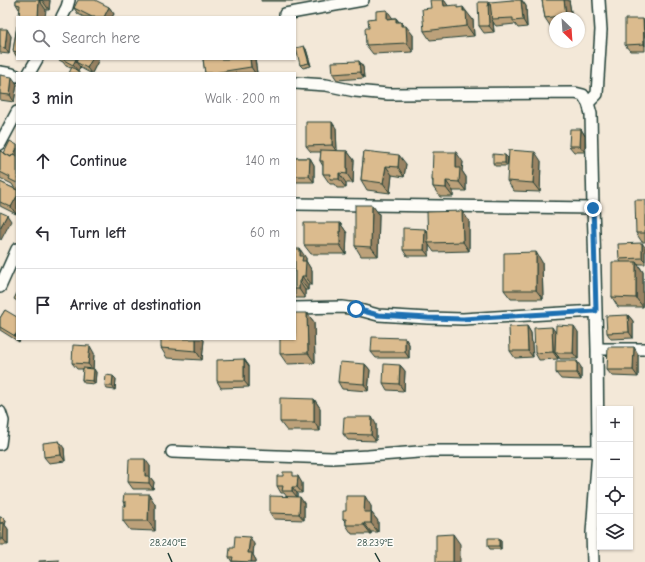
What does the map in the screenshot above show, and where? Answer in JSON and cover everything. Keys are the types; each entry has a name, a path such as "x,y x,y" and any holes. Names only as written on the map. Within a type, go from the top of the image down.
{"street":[{"path":"62,16 67,7 68,0"},
{"path":"284,14 363,0"},
{"path":"588,103 597,94 601,30 599,0"},
{"path":"30,72 36,60"},
{"path":"0,72 16,76"},
{"path":"296,83 326,85 355,91 388,94 583,94 588,103 591,114 598,442"},
{"path":"0,144 16,114"},
{"path":"296,204 593,208"},
{"path":"0,287 16,251"},
{"path":"296,308 342,307 378,315 463,319 596,311"},
{"path":"597,349 645,349"},
{"path":"0,412 3,421 0,444"},
{"path":"172,452 332,458 431,451 597,451"},
{"path":"593,562 592,533 597,465"}],"building":[{"path":"16,0 39,0 38,16 19,16 20,5 16,4"},
{"path":"78,0 95,0 109,7 104,16 90,16 74,8"},
{"path":"430,0 443,0 444,6 457,5 457,8 463,7 463,11 466,11 467,26 424,31 422,9 431,8"},
{"path":"521,0 523,20 513,21 513,18 492,19 490,2"},
{"path":"542,0 564,0 566,12 549,12 549,17 545,18"},
{"path":"478,2 488,2 489,26 479,26"},
{"path":"387,10 387,19 396,18 396,22 401,22 401,26 406,26 407,43 366,45 365,28 369,28 368,19 376,18 376,11"},
{"path":"625,19 643,19 644,44 625,45"},
{"path":"0,29 7,29 5,48 0,47"},
{"path":"16,32 16,52 13,51"},
{"path":"304,46 309,63 300,65 296,48"},
{"path":"64,60 76,60 73,65"},
{"path":"77,60 91,60 87,68 76,62"},
{"path":"203,60 250,60 251,67 219,72 205,72"},
{"path":"359,61 360,72 333,74 332,62"},
{"path":"72,67 79,72 70,72"},
{"path":"0,75 12,77 10,95 0,94"},
{"path":"306,122 332,122 332,145 306,146"},
{"path":"570,129 581,129 580,146 569,146"},
{"path":"10,141 16,144 16,150 11,157 4,153"},
{"path":"321,150 347,151 347,174 339,173 339,179 330,179 331,174 323,174 323,161 320,161"},
{"path":"509,150 535,152 533,183 507,181"},
{"path":"0,151 11,157 13,154 16,156 16,182 9,179 10,177 0,172"},
{"path":"364,151 399,155 398,167 386,166 383,183 361,180"},
{"path":"433,152 456,152 456,168 460,168 459,182 446,181 446,188 433,187"},
{"path":"493,154 505,155 505,163 493,163"},
{"path":"296,158 310,158 309,176 296,176"},
{"path":"0,182 16,190 16,198 11,207 0,202"},
{"path":"635,200 645,200 645,233 636,233"},
{"path":"355,205 372,205 371,247 355,246"},
{"path":"462,211 463,242 428,243 427,212"},
{"path":"0,212 7,215 0,228"},
{"path":"304,223 340,223 340,245 304,245"},
{"path":"403,228 425,229 424,250 403,250"},
{"path":"642,243 642,258 619,259 618,244"},
{"path":"296,249 300,249 300,256 303,256 302,261 306,261 305,276 302,276 301,281 299,281 299,289 296,289"},
{"path":"536,252 536,290 504,290 504,253"},
{"path":"612,262 636,262 636,298 612,297"},
{"path":"5,310 16,316 15,336 0,327 0,318"},
{"path":"296,313 307,313 308,353 280,354 280,340 296,340"},
{"path":"628,315 629,332 607,333 606,316"},
{"path":"556,325 574,326 573,353 555,353"},
{"path":"527,326 528,351 510,351 509,327"},
{"path":"552,327 553,352 535,353 534,328"},
{"path":"372,337 405,338 405,352 371,352"},
{"path":"161,340 196,340 196,351 161,348"},
{"path":"73,345 90,346 88,364 72,363"},
{"path":"608,347 634,347 633,370 607,370"},
{"path":"244,359 244,381 217,381 217,360"},
{"path":"556,361 577,361 577,373 556,373"},
{"path":"340,362 365,364 364,384 338,382"},
{"path":"384,364 400,365 399,384 383,383"},
{"path":"83,368 94,369 93,381 82,380"},
{"path":"106,375 113,376 112,386 105,386"},
{"path":"280,398 314,399 314,422 280,422"},
{"path":"344,417 372,417 371,435 343,434"},
{"path":"59,441 61,455 44,457 43,443"},
{"path":"129,459 145,459 145,476 149,476 149,483 128,482"},
{"path":"283,472 293,472 293,476 298,476 297,487 292,487 292,491 282,491 283,486 277,486 277,476 283,476"},
{"path":"124,494 149,494 148,521 123,521 123,506 126,506 126,502 123,502"},
{"path":"270,496 300,497 299,514 270,513"},
{"path":"346,496 365,496 364,512 371,512 371,523 364,523 364,525 346,525 346,519 343,519 343,511 346,511"},
{"path":"0,517 4,518 3,523 0,523"},
{"path":"0,523 4,523 3,539 0,539"},
{"path":"453,534 453,562 436,562 436,535"},
{"path":"235,536 250,537 248,553 252,553 251,562 232,561 233,557 229,557 230,548 234,548"},
{"path":"488,538 499,538 499,546 488,546"},
{"path":"59,560 59,562 39,562 39,561"}],"route":[{"path":"356,309 378,315 463,319 596,311 593,208"}]}
